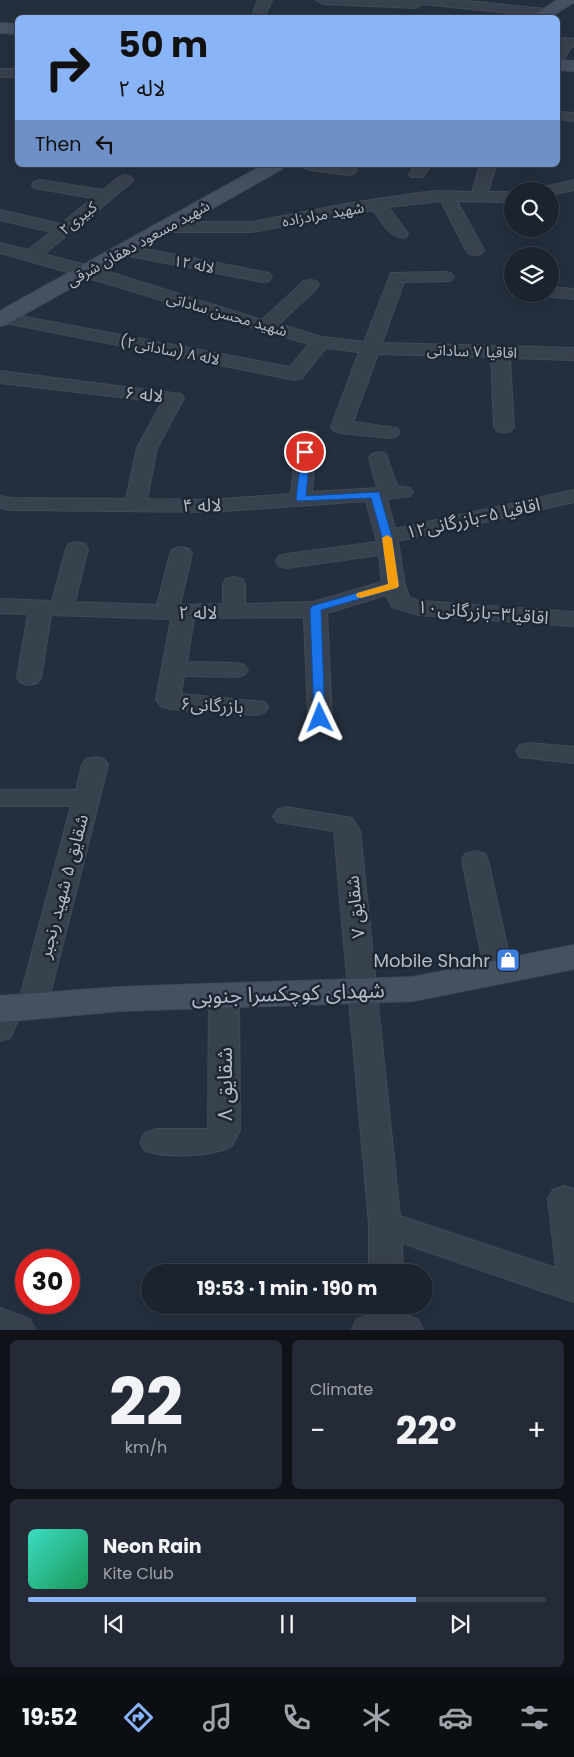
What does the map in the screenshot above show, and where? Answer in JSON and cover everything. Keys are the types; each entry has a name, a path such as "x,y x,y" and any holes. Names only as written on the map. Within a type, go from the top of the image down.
{"main road":[{"path":"541,15 568,2"},
{"path":"0,28 15,29"},
{"path":"560,65 574,66"},
{"name":"شهید مسعود دهقان شرقی","path":"2,319 272,167"},
{"name":"شهدای کوچکسرا جنوبی","path":"10,1014 120,999 413,989 574,957"}],"street":[{"path":"258,15 265,0"},
{"path":"323,0 418,1 541,15"},
{"path":"410,15 418,1"},
{"path":"560,55 566,42 574,43"},
{"path":"0,73 15,74"},
{"path":"326,167 349,170"},
{"path":"479,196 487,167"},
{"name":"کبیری۲","path":"32,256 125,180"},
{"path":"559,188 574,184"},
{"path":"40,185 106,195"},
{"name":"شهید مرادزاده","path":"166,227 252,227 377,204 433,196 504,197"},
{"path":"446,196 475,250"},
{"path":"377,204 400,233"},
{"path":"0,216 64,230"},
{"name":"شهید محسن ساداتی","path":"0,248 87,271 202,308 321,342 369,348"},
{"name":"لاله ۱۲","path":"126,250 263,277"},
{"path":"390,432 341,428 369,348 397,277 445,277"},
{"path":"266,326 310,285"},
{"path":"559,293 574,294"},
{"name":"لاله ۸ (ساداتی۲)","path":"2,319 295,374 321,342"},
{"name":"اقاقیا ۷ ساداتی","path":"369,348 574,354"},
{"path":"500,352 504,427"},
{"name":"لاله ۶","path":"0,377 174,398 147,448 135,505"},
{"path":"301,499 307,436"},
{"name":"اقاقیا ۵-بازرگانی۱۲","path":"379,458 389,493 388,542 574,496"},
{"name":"لاله ۴","path":"0,502 11,504 211,506 389,493"},
{"path":"287,561 388,542"},
{"name":"اقاقیا۳-بازرگانی۱۰","path":"388,542 394,586 400,602 419,608 574,619"},
{"path":"29,678 51,608 76,549"},
{"name":"بازرگانی۶","path":"181,554 175,612 175,669 168,699 170,702 256,707"},
{"path":"234,584 234,612"},
{"name":"لاله ۲","path":"0,606 175,612 315,609 394,586"},
{"path":"315,609 320,718"},
{"path":"175,669 236,670"},
{"path":"529,752 574,755"},
{"name":"شقایق ۵ شهید رنجبر","path":"10,1014 86,798 95,764"},
{"path":"0,798 86,798"},
{"name":"شقایق ۷","path":"286,816 343,824 347,831 384,1224 386,1264"},
{"path":"475,860 499,973"},
{"name":"شقایق ۸","path":"156,1142 213,1141 221,1137 224,1130 224,996"},
{"path":"564,1199 574,1276"},
{"path":"384,1224 574,1288"},
{"path":"0,1323 18,1330"}],"slow traffic":[{"path":"361,595 394,586 387,538"}],"place":[{"name":"Mobile Shahr","path":"508,960"}],"route":[{"path":"305,452 301,499 375,494 387,537 394,586 315,609 320,718"}]}
